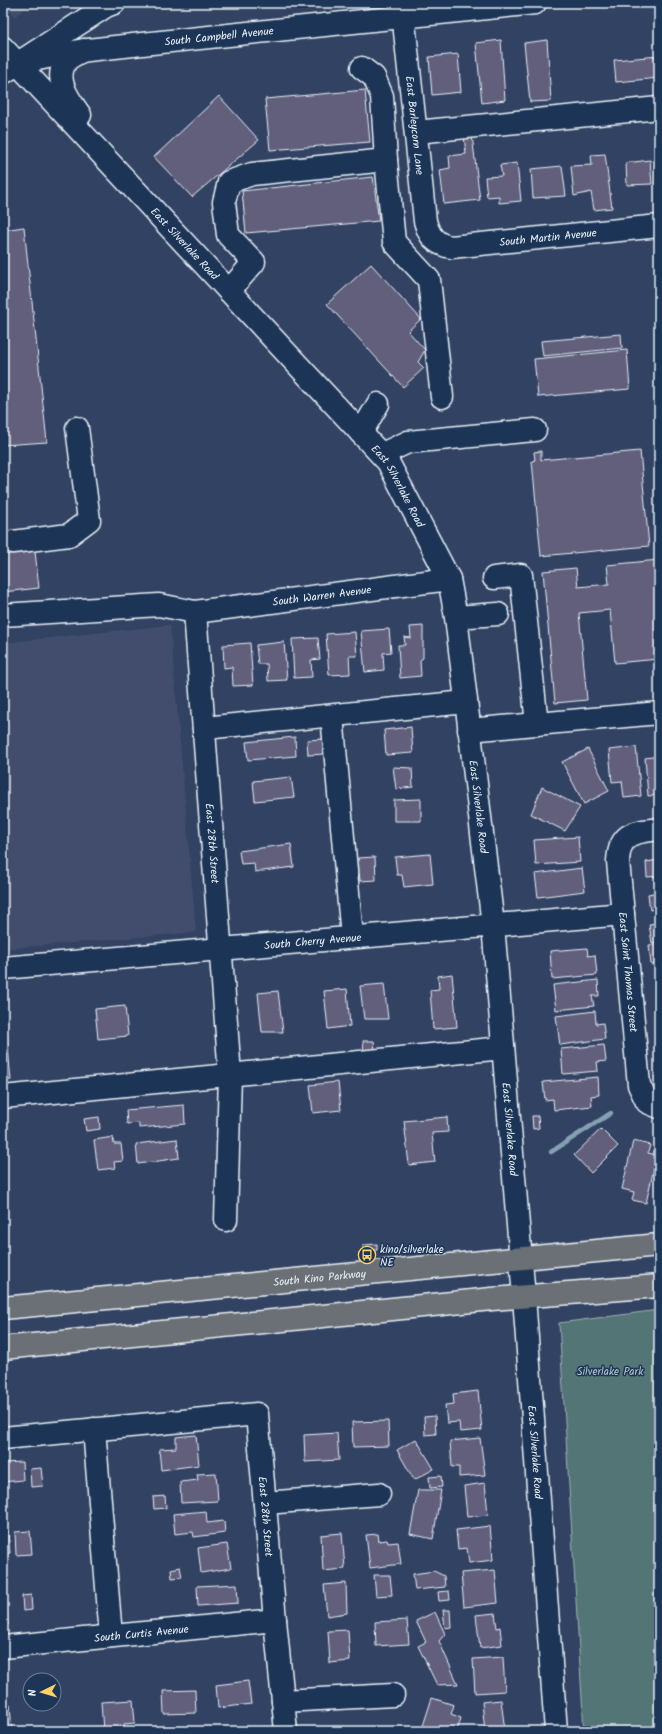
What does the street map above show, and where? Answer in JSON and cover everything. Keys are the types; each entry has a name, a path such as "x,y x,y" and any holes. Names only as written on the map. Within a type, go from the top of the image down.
{"main road":[{"name":"South Kino Parkway","path":"3,1308 659,1245"},
{"path":"3,1348 524,1296 659,1286"}],"street":[{"name":"South Campbell Avenue","path":"8,61 403,9 535,3"},
{"path":"8,61 103,5"},
{"name":"East Barleycorn Lane","path":"403,9 425,221 428,232 438,243"},
{"path":"84,50 68,59 64,64 64,92 85,122 106,158"},
{"name":"East Silverlake Road","path":"8,61 106,158 382,454 388,462 449,579 456,617 493,925 524,1296 556,1731"},
{"path":"362,68 374,77 382,96 386,160 394,242 430,280 442,397"},
{"path":"416,132 659,108"},
{"path":"229,291 254,262 228,235 224,202 229,182 252,174 386,160"},
{"name":"South Martin Avenue","path":"438,243 451,247 659,226"},
{"path":"362,433 378,404"},
{"path":"13,542 69,535 89,520 77,428"},
{"path":"382,454 408,442 535,430"},
{"path":"494,578 522,575 537,724"},
{"name":"South Warren Avenue","path":"3,615 159,605 195,612 449,579"},
{"name":"East 28th Street","path":"195,612 230,1075 226,1220"},
{"path":"456,617 498,614"},
{"path":"204,728 466,702"},
{"path":"469,730 659,713"},
{"path":"332,716 352,937"},
{"name":"East Saint Thomas Street","path":"647,1103 639,1085 637,1074 615,841 632,833 659,828"},
{"name":"South Cherry Avenue","path":"3,968 622,914"},
{"path":"3,1097 503,1048"},
{"name":"East 28th Street","path":"94,1429 257,1414 286,1731"},
{"path":"3,1438 94,1429 111,1636"},
{"path":"265,1503 379,1494"},
{"name":"South Curtis Avenue","path":"3,1647 275,1622"},
{"path":"283,1701 393,1695"}],"shaded area":[{"path":"3,3 31,3 15,17"},
{"path":"170,625 196,932 3,949 3,643"}],"green space":[{"name":"Silverlake Park","path":"659,1310 659,1731 584,1731 559,1323"}],"building":[{"path":"501,40 505,100 482,103 476,43"},
{"path":"547,40 551,101 530,102 524,43"},
{"path":"458,54 461,92 432,95 429,57"},
{"path":"659,56 659,78 616,82 614,60"},
{"path":"365,90 370,142 270,150 265,99"},
{"path":"219,96 259,140 192,197 154,157"},
{"path":"472,135 480,200 444,204 440,170 450,168 449,156 466,154 464,136"},
{"path":"605,154 612,208 594,210 591,192 574,196 571,166 592,165 591,155"},
{"path":"650,160 652,184 627,185 626,163"},
{"path":"517,163 521,201 499,203 499,196 487,197 485,177 502,176 500,165"},
{"path":"562,166 566,196 533,198 531,169"},
{"path":"373,177 379,221 246,233 242,191"},
{"path":"24,227 47,442 3,445 3,230"},
{"path":"371,264 421,319 408,331 425,350 418,362 424,368 403,387 327,304"},
{"path":"621,334 622,348 543,356 541,341"},
{"path":"627,350 630,389 538,397 534,359"},
{"path":"541,451 541,460 640,451 649,546 541,556 532,461 535,460 534,452"},
{"path":"35,551 39,588 3,592 3,555"},
{"path":"659,560 659,659 615,663 610,610 579,613 587,700 555,703 543,571 576,568 578,587 609,584 607,565"},
{"path":"423,626 423,658 420,660 421,676 400,678 398,645 405,645 404,637 411,638 410,627"},
{"path":"389,629 391,652 383,653 384,670 365,672 361,631"},
{"path":"355,632 357,656 349,656 350,674 329,675 326,634"},
{"path":"318,638 320,659 311,660 312,677 294,678 292,639"},
{"path":"284,642 287,680 268,681 267,664 258,664 256,645"},
{"path":"250,643 253,685 233,686 232,667 224,668 223,645"},
{"path":"411,727 413,753 386,755 384,730"},
{"path":"295,737 296,756 248,760 246,742"},
{"path":"324,739 325,754 308,755 307,740"},
{"path":"636,747 641,796 624,798 622,781 612,782 609,750"},
{"path":"588,749 609,791 584,804 562,762"},
{"path":"659,756 659,795 648,796 645,758"},
{"path":"393,767 412,768 413,787 396,789"},
{"path":"291,777 294,797 255,801 253,781"},
{"path":"542,787 580,807 565,831 531,814"},
{"path":"421,799 421,821 394,821 394,800"},
{"path":"578,837 580,862 536,865 534,840"},
{"path":"291,844 294,867 255,872 254,863 241,864 239,851"},
{"path":"430,854 433,884 404,887 402,875 397,875 395,857"},
{"path":"375,857 376,880 360,881 358,858"},
{"path":"659,860 659,876 647,877 646,862"},
{"path":"582,868 585,891 538,897 535,874"},
{"path":"657,883 659,883 659,908 650,910 648,894 658,892"},
{"path":"657,920 659,920 659,942 652,943 649,924 657,923"},
{"path":"659,944 659,964 651,965 649,945"},
{"path":"587,948 588,956 595,955 597,975 552,979 550,951"},
{"path":"452,974 457,1027 433,1029 430,990 439,989 438,976"},
{"path":"598,980 599,996 592,996 594,1006 556,1010 553,985"},
{"path":"384,984 388,1019 364,1019 360,986"},
{"path":"347,989 350,1026 328,1029 324,991"},
{"path":"278,991 283,1032 262,1032 258,993"},
{"path":"125,1006 128,1036 98,1039 95,1009"},
{"path":"595,1011 596,1024 603,1023 605,1039 560,1045 556,1016"},
{"path":"3,1017 5,1017 11,1080 3,1081"},
{"path":"363,1041 374,1041 375,1051 364,1052"},
{"path":"604,1045 606,1061 597,1062 598,1071 563,1074 561,1049"},
{"path":"598,1077 599,1095 591,1096 592,1106 554,1110 553,1099 545,1100 543,1082"},
{"path":"338,1082 341,1110 313,1113 310,1085"},
{"path":"184,1105 185,1124 139,1128 139,1123 127,1124 126,1110"},
{"path":"532,1116 538,1116 539,1128 533,1129"},
{"path":"99,1117 100,1129 86,1131 84,1119"},
{"path":"447,1117 448,1132 432,1133 435,1162 409,1165 404,1121"},
{"path":"601,1129 618,1146 591,1173 574,1155"},
{"path":"113,1137 114,1144 121,1144 123,1161 114,1162 115,1168 98,1170 94,1140"},
{"path":"177,1139 179,1158 138,1164 136,1144"},
{"path":"633,1141 650,1145 648,1153 657,1155 646,1203 632,1200 634,1192 622,1189"},
{"path":"377,1244 377,1250 363,1251 363,1245"},
{"path":"478,1391 482,1430 460,1432 459,1422 447,1423 445,1405 454,1404 453,1394"},
{"path":"435,1416 436,1434 425,1435 424,1417"},
{"path":"388,1421 389,1446 353,1447 352,1422"},
{"path":"337,1433 339,1460 305,1462 304,1435"},
{"path":"196,1435 199,1465 161,1470 159,1449 176,1448 176,1437"},
{"path":"480,1438 485,1475 459,1477 459,1467 452,1467 450,1441"},
{"path":"416,1439 434,1469 414,1480 397,1450"},
{"path":"22,1462 23,1480 3,1482 3,1463"},
{"path":"41,1468 43,1486 31,1487 30,1469"},
{"path":"216,1473 218,1501 181,1503 180,1482 198,1480 197,1474"},
{"path":"441,1476 442,1487 430,1488 429,1477"},
{"path":"485,1483 488,1515 467,1517 464,1486"},
{"path":"418,1490 441,1490 433,1539 410,1534"},
{"path":"165,1496 166,1508 154,1509 153,1497"},
{"path":"3,1497 5,1497 7,1525 3,1525"},
{"path":"206,1511 207,1523 224,1521 225,1533 194,1537 193,1532 175,1534 173,1514"},
{"path":"490,1526 493,1560 469,1563 467,1548 458,1549 456,1530"},
{"path":"8,1531 10,1553 3,1554 3,1532"},
{"path":"30,1531 32,1554 16,1555 15,1532"},
{"path":"342,1533 345,1569 323,1571 321,1535"},
{"path":"378,1534 379,1541 387,1540 388,1543 398,1542 401,1564 370,1568 366,1535"},
{"path":"227,1544 231,1568 201,1573 198,1548"},
{"path":"180,1567 182,1577 172,1578 171,1569"},
{"path":"495,1570 498,1603 464,1607 461,1573"},
{"path":"434,1571 444,1576 445,1587 415,1590 413,1574"},
{"path":"374,1575 390,1575 392,1595 376,1596"},
{"path":"346,1583 347,1613 327,1616 324,1585"},
{"path":"237,1584 238,1603 198,1606 197,1586"},
{"path":"449,1591 450,1600 439,1601 438,1592"},
{"path":"31,1595 32,1610 23,1611 22,1596"},
{"path":"6,1601 8,1625 3,1626 3,1602"},
{"path":"443,1610 450,1610 451,1627 445,1628"},
{"path":"435,1612 445,1634 439,1641 458,1684 437,1685 418,1646 426,1642 416,1621"},
{"path":"495,1613 497,1628 500,1627 502,1645 480,1648 476,1615"},
{"path":"407,1620 409,1644 376,1646 375,1622"},
{"path":"348,1630 350,1661 330,1663 328,1631"},
{"path":"503,1657 505,1691 475,1693 473,1659"},
{"path":"248,1681 251,1704 218,1708 216,1685"},
{"path":"195,1690 196,1713 164,1714 163,1691"},
{"path":"432,1698 454,1705 451,1714 461,1718 457,1731 427,1731 422,1729"},
{"path":"133,1700 135,1723 124,1724 125,1731 103,1731 101,1702"},
{"path":"501,1700 505,1731 485,1731 482,1702"},
{"path":"10,1705 12,1731 3,1731 3,1706"}],"waterway":[{"path":"551,1152 611,1113"}],"place":[{"name":"kino/silverlake NE","path":"367,1255"}]}
